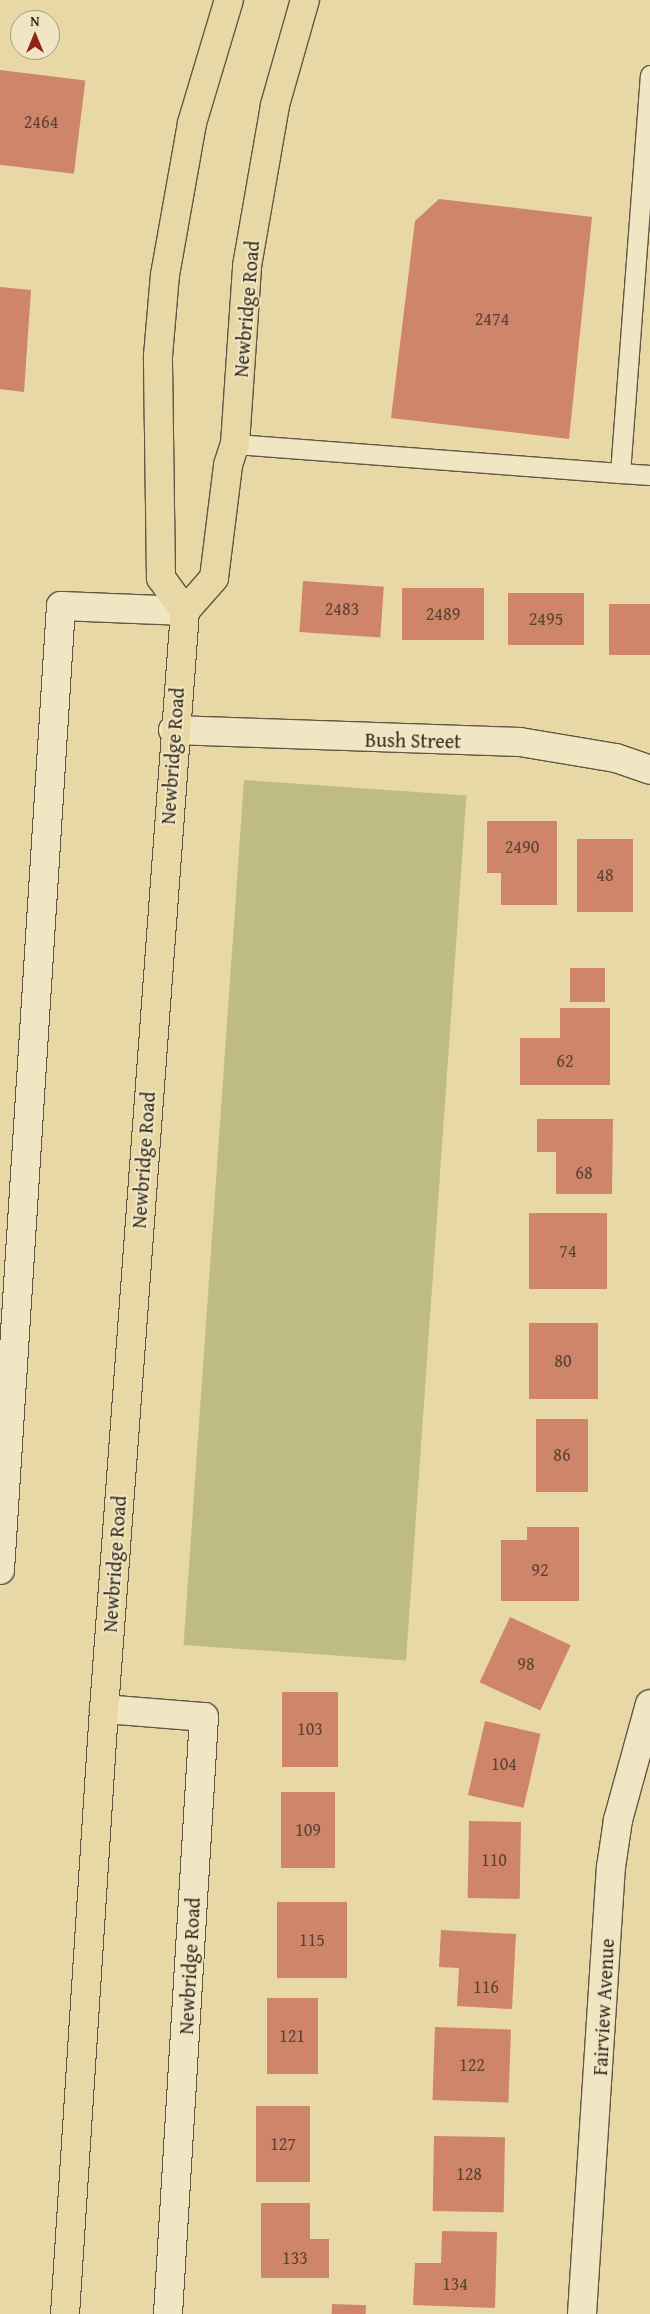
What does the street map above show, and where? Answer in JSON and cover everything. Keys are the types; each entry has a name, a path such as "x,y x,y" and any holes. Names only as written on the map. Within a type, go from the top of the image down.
{"main road":[{"path":"185,610 161,578 158,356 166,275 192,123 229,0"},
{"name":"Newbridge Road","path":"65,2314 104,1709 174,730 185,610 214,578 228,465 235,444 247,266 275,105 305,0"}],"street":[{"path":"0,1570 61,606 185,610"},
{"name":"Bush Street","path":"174,730 520,742 616,758 650,770"},
{"name":"Fairview Avenue","path":"582,2314 611,1867 618,1820 650,1704"},
{"name":"Newbridge Road","path":"104,1709 204,1717 168,2314"}],"lane":[{"path":"620,473 643,264 650,75"},
{"path":"235,444 650,474"}],"shaded area":[{"path":"244,780 466,796 406,1660 184,1645"}],"building":[{"path":"0,70 85,80 74,174 0,165"},
{"path":"439,199 592,217 569,439 391,418 415,221"},
{"path":"0,287 31,290 24,392 0,389"},
{"path":"303,581 384,587 380,638 299,632"},
{"path":"402,588 484,588 484,640 402,640"},
{"path":"508,593 584,593 584,645 508,645"},
{"path":"609,604 650,604 650,655 609,655"},
{"path":"487,821 557,821 557,905 501,905 501,873 487,873"},
{"path":"577,839 633,839 633,912 577,912"},
{"path":"570,968 605,968 605,1002 570,1002"},
{"path":"560,1008 610,1008 610,1085 520,1085 520,1038 560,1038"},
{"path":"537,1119 613,1119 612,1194 556,1194 556,1152 537,1152"},
{"path":"529,1213 607,1213 607,1289 529,1289"},
{"path":"529,1323 598,1323 598,1399 529,1399"},
{"path":"536,1419 588,1419 588,1492 536,1492"},
{"path":"527,1527 579,1527 579,1601 501,1601 501,1540 527,1540"},
{"path":"510,1617 571,1645 540,1711 480,1682"},
{"path":"282,1692 338,1692 338,1767 282,1767"},
{"path":"485,1721 541,1734 523,1808 468,1795"},
{"path":"281,1792 335,1792 335,1868 281,1868"},
{"path":"469,1821 521,1822 520,1899 468,1898"},
{"path":"277,1902 347,1902 347,1978 277,1978"},
{"path":"441,1930 516,1934 512,2009 457,2006 459,1968 439,1967"},
{"path":"267,1998 318,1998 318,2074 267,2074"},
{"path":"435,2027 511,2030 508,2103 432,2100"},
{"path":"256,2106 310,2106 310,2182 256,2182"},
{"path":"434,2136 505,2137 504,2212 433,2211"},
{"path":"261,2203 310,2203 310,2239 329,2239 329,2278 261,2278"},
{"path":"442,2231 497,2232 495,2308 413,2305 415,2263 441,2263"},
{"path":"332,2304 366,2305 366,2314 332,2314"}]}
